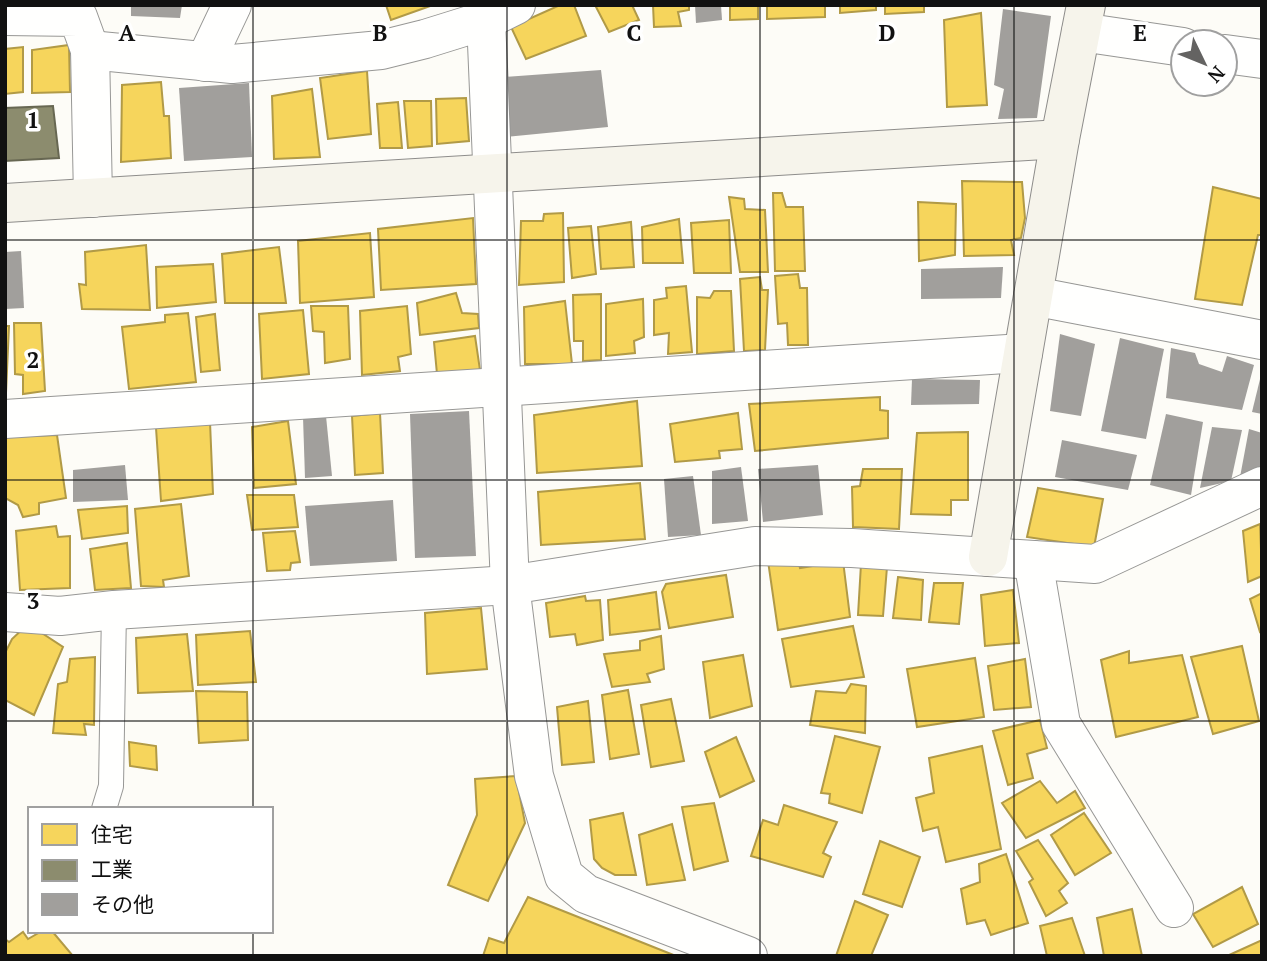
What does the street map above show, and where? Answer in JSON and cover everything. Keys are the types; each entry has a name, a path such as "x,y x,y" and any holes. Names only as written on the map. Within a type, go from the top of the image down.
{"street":[{"path":"205,62 232,5"},
{"path":"90,50 232,64 381,50 425,39 501,12 493,174 510,585 534,776 564,876 586,894 748,956"},
{"path":"5,16 78,17 90,50 93,198"},
{"path":"988,557 1060,139 1084,18 1169,43"},
{"path":"1239,56 1262,60"},
{"path":"5,203 1060,139"},
{"path":"1033,296 1262,340"},
{"path":"5,419 1023,354"},
{"path":"5,612 60,616 114,610 510,585 755,546 852,548 1095,564 1262,486"},
{"path":"1033,560 1061,723 1174,908"}],"lane":[{"path":"105,807 111,786 114,610"}],"building: 住宅":[{"path":"386,5 433,5 391,20"},
{"path":"560,5 574,5 586,36 526,59 511,27"},
{"path":"595,5 632,5 639,20 609,32"},
{"path":"653,5 689,5 689,10 678,12 681,26 654,27"},
{"path":"730,5 758,5 758,19 730,20"},
{"path":"767,5 825,5 825,17 767,19"},
{"path":"840,5 876,5 876,10 840,13"},
{"path":"885,5 924,5 924,12 885,14"},
{"path":"981,13 987,105 947,107 944,20"},
{"path":"69,45 70,92 32,93 32,50"},
{"path":"23,47 23,92 5,94 5,49"},
{"path":"367,71 371,134 328,139 320,78"},
{"path":"161,82 164,116 169,116 171,158 121,162 122,85"},
{"path":"312,89 320,157 274,159 272,96"},
{"path":"466,98 469,141 437,144 436,99"},
{"path":"404,101 431,101 432,146 408,148"},
{"path":"398,102 402,148 380,148 377,104"},
{"path":"962,181 1022,182 1025,218 1021,238 1011,240 1014,255 964,256"},
{"path":"1213,187 1262,199 1262,235 1258,235 1242,305 1195,299"},
{"path":"773,193 782,193 786,207 803,207 805,271 775,271"},
{"path":"729,197 744,199 745,209 765,210 768,272 740,272"},
{"path":"918,202 956,204 955,255 919,261"},
{"path":"563,213 564,282 519,285 521,221 543,221 544,214"},
{"path":"473,218 476,284 381,290 378,229"},
{"path":"679,219 683,263 643,263 642,227"},
{"path":"729,220 731,273 694,273 691,223"},
{"path":"631,222 634,267 601,269 598,227"},
{"path":"591,226 596,274 572,278 568,228"},
{"path":"370,233 374,297 300,303 298,241"},
{"path":"146,245 150,310 82,309 79,284 86,285 85,252"},
{"path":"279,247 286,303 225,303 222,254"},
{"path":"213,264 216,302 157,308 156,267"},
{"path":"798,274 800,288 807,288 808,345 788,345 787,323 778,324 775,276"},
{"path":"760,277 762,290 768,290 765,350 744,351 740,279"},
{"path":"686,286 692,352 668,354 669,333 654,335 654,300 667,298 666,288"},
{"path":"714,291 731,291 734,351 697,354 697,297 710,298"},
{"path":"456,293 462,313 478,314 479,328 420,335 417,303"},
{"path":"601,294 601,360 583,361 583,341 574,341 573,295"},
{"path":"643,299 644,337 634,341 635,353 606,356 606,304"},
{"path":"565,301 572,364 525,364 524,307"},
{"path":"311,306 348,306 350,359 325,363 324,332 313,331"},
{"path":"407,306 411,354 398,357 400,371 362,375 360,311"},
{"path":"303,310 309,374 262,379 259,314"},
{"path":"188,313 196,382 129,389 122,327 165,322 165,315"},
{"path":"215,314 220,370 201,372 196,317"},
{"path":"14,323 41,323 45,391 23,394 23,375 15,374"},
{"path":"5,326 9,326 6,393 5,393"},
{"path":"475,336 480,370 437,374 434,342"},
{"path":"880,397 880,410 888,411 888,438 755,451 749,404"},
{"path":"637,401 642,466 537,473 534,415"},
{"path":"380,413 383,473 355,475 352,416"},
{"path":"738,413 742,449 719,451 720,458 675,462 670,424"},
{"path":"288,421 296,484 254,488 252,427"},
{"path":"210,422 213,494 161,501 156,428"},
{"path":"968,432 968,500 951,500 951,515 911,514 917,433"},
{"path":"57,435 66,498 39,503 39,514 23,517 18,505 5,498 5,437"},
{"path":"863,469 902,469 899,529 853,527 852,487 860,486"},
{"path":"640,483 645,539 541,545 538,492"},
{"path":"1038,488 1103,499 1094,547 1027,537"},
{"path":"247,495 294,495 298,527 252,530"},
{"path":"181,504 189,576 163,580 164,587 141,586 135,509"},
{"path":"127,506 128,533 82,539 78,510"},
{"path":"1260,524 1262,576 1248,582 1243,531"},
{"path":"56,526 58,537 70,536 70,588 20,590 16,531"},
{"path":"295,531 300,562 291,563 290,570 267,571 263,533"},
{"path":"127,543 131,588 95,590 90,549"},
{"path":"798,560 800,568 843,561 850,617 778,630 768,561"},
{"path":"861,564 887,567 883,616 858,615"},
{"path":"726,575 733,617 669,628 662,592 666,584"},
{"path":"898,577 923,580 921,620 893,618"},
{"path":"934,583 963,583 959,624 929,622"},
{"path":"1013,590 1019,643 985,646 981,595"},
{"path":"656,592 660,629 610,635 608,600"},
{"path":"1262,593 1262,631 1260,632 1250,599"},
{"path":"585,596 586,601 600,600 603,640 577,645 575,634 550,637 546,603"},
{"path":"481,608 487,669 427,674 425,613"},
{"path":"28,624 63,647 34,715 5,700 5,653 12,639"},
{"path":"853,626 864,677 791,687 782,639"},
{"path":"250,631 256,682 198,685 196,635"},
{"path":"187,634 193,691 138,693 136,638"},
{"path":"661,636 664,669 647,674 650,682 612,687 604,654 640,650 640,641"},
{"path":"1242,646 1259,721 1213,734 1191,657"},
{"path":"1129,651 1129,663 1182,655 1198,717 1116,737 1101,660"},
{"path":"743,655 752,706 710,718 703,662"},
{"path":"95,657 94,725 84,724 86,735 53,733 58,684 67,682 70,659"},
{"path":"975,658 984,717 917,727 907,669"},
{"path":"1025,659 1031,707 994,710 988,666"},
{"path":"851,684 866,686 865,733 810,725 816,691 846,693"},
{"path":"628,690 639,754 610,759 602,695"},
{"path":"196,691 247,692 248,740 199,743"},
{"path":"671,699 684,761 651,767 641,705"},
{"path":"588,701 594,762 562,765 557,707"},
{"path":"1040,720 1047,748 1027,754 1033,778 1008,785 993,731"},
{"path":"835,736 880,747 862,813 829,803 830,794 821,793"},
{"path":"736,737 754,781 720,797 705,752"},
{"path":"129,742 156,746 157,770 130,766"},
{"path":"982,746 1001,849 946,862 938,827 923,831 916,798 934,793 929,758"},
{"path":"516,776 525,823 488,901 448,885 477,815 475,779"},
{"path":"1040,781 1057,803 1075,791 1085,808 1026,838 1002,803"},
{"path":"714,803 728,861 694,870 682,807"},
{"path":"784,805 837,822 823,853 831,857 823,877 751,856 763,820 778,825"},
{"path":"623,813 636,875 615,875 602,868 594,859 590,820"},
{"path":"1084,813 1111,853 1075,875 1051,835"},
{"path":"672,824 685,880 647,885 639,835"},
{"path":"1038,840 1068,883 1059,891 1067,903 1046,916 1029,882 1033,879 1016,851"},
{"path":"880,841 920,857 902,907 863,894"},
{"path":"1006,854 1028,923 991,935 985,920 967,924 961,889 980,882 979,864"},
{"path":"1242,887 1258,924 1213,947 1193,914"},
{"path":"528,897 676,956 483,956 489,938 504,943"},
{"path":"855,901 888,915 871,956 836,956"},
{"path":"1132,909 1142,956 1104,956 1097,918"},
{"path":"1072,918 1085,956 1047,956 1040,926"},
{"path":"23,932 28,939 38,933 54,933 73,956 5,956 5,939 9,942"},
{"path":"1262,940 1262,956 1227,956"}],"building: 工業":[{"path":"53,106 59,158 5,161 5,108"}],"building: その他":[{"path":"131,5 182,5 180,18 131,16"},
{"path":"695,5 721,5 722,20 696,23"},
{"path":"1003,9 1051,16 1037,118 998,119 1004,89 994,85"},
{"path":"601,70 608,127 506,137 504,77"},
{"path":"249,83 252,157 184,161 179,88"},
{"path":"21,251 24,308 5,309 5,252"},
{"path":"1003,267 1001,298 921,299 921,269"},
{"path":"1060,334 1095,344 1081,416 1050,411"},
{"path":"1120,338 1164,349 1146,439 1101,431"},
{"path":"1171,348 1195,353 1199,364 1222,372 1227,356 1254,365 1242,410 1166,398"},
{"path":"1262,375 1262,414 1252,412"},
{"path":"912,379 980,380 979,404 911,405"},
{"path":"469,411 476,556 415,558 410,414"},
{"path":"1166,414 1203,422 1191,495 1150,485"},
{"path":"326,416 332,476 305,478 303,417"},
{"path":"1212,427 1242,430 1231,481 1200,488"},
{"path":"1249,429 1262,433 1262,473 1240,477"},
{"path":"1062,440 1137,455 1128,490 1055,477"},
{"path":"125,465 128,500 73,502 73,470"},
{"path":"818,465 823,515 763,522 758,469"},
{"path":"741,467 748,521 712,524 712,471"},
{"path":"693,476 701,535 668,537 664,479"},
{"path":"393,500 397,561 310,566 305,506"}]}
